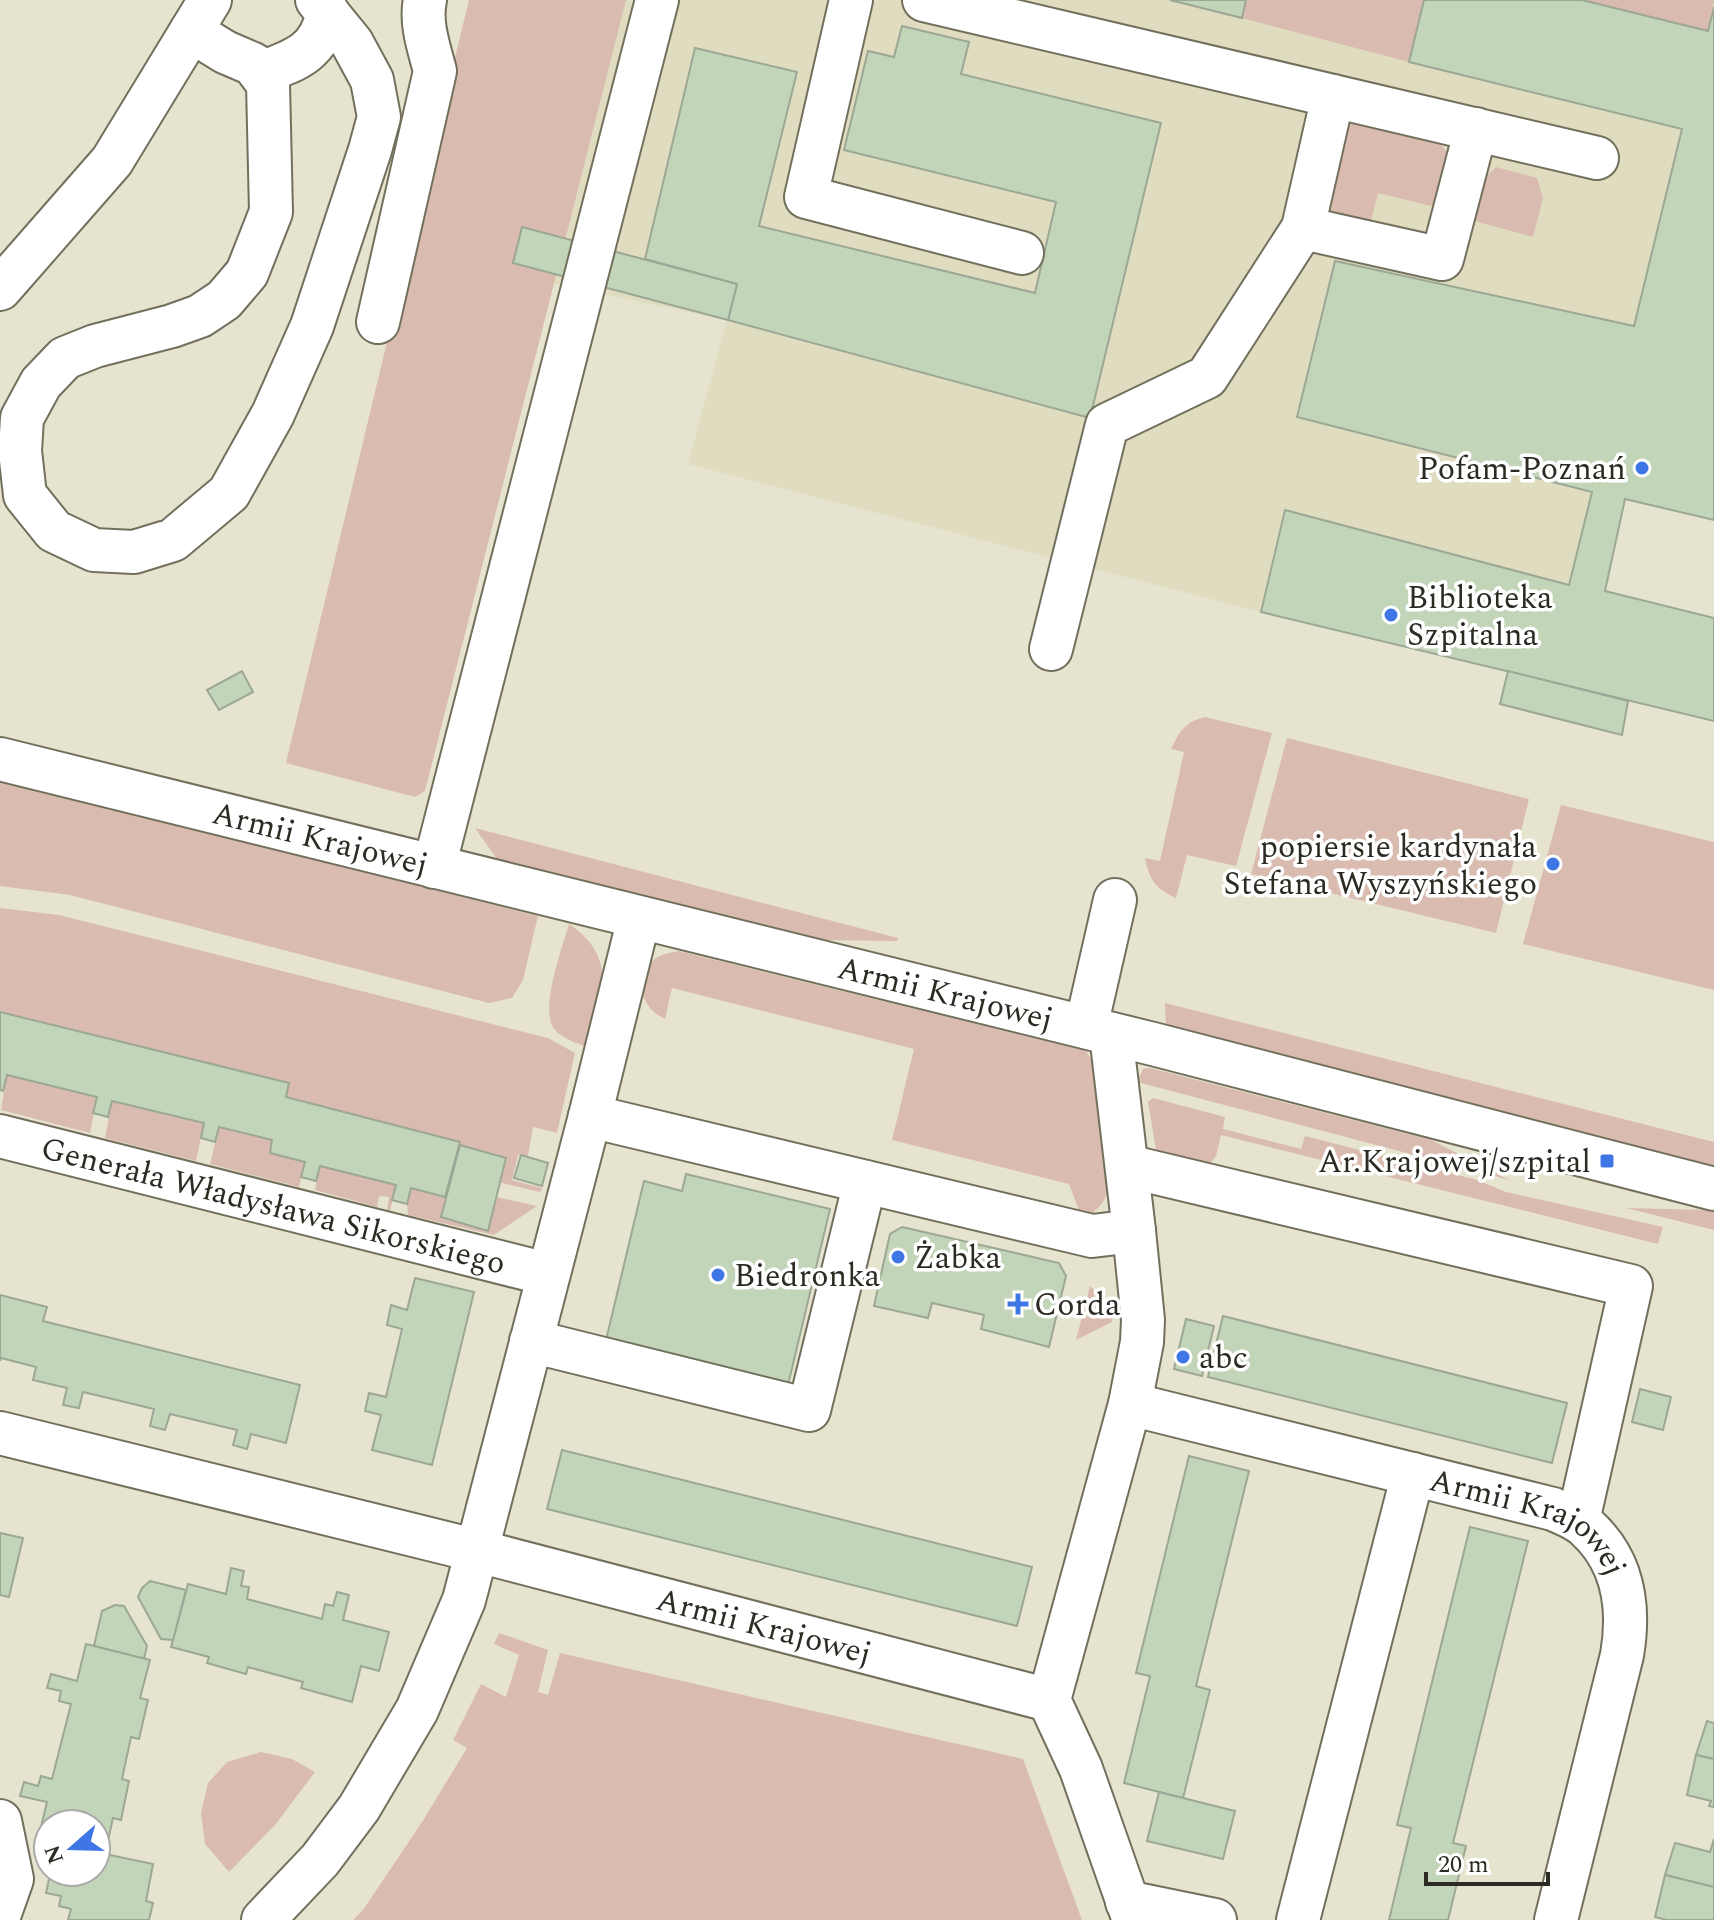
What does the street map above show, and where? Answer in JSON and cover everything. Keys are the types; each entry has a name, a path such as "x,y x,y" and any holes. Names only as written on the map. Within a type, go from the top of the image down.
{"street":[{"path":"378,322 435,71 423,10 425,0"},
{"path":"434,867 657,0"},
{"path":"851,0 806,197 1022,253"},
{"path":"924,0 1597,158"},
{"path":"261,73 313,47 323,32 323,6"},
{"path":"0,289 112,161 201,16 225,52 253,64 268,84 271,212 247,273 224,300 200,316 95,346 65,358 41,383 22,418 20,451 25,495 54,531 94,550 134,552 173,540 229,493 273,414 312,326 370,150 379,117 372,80 352,43 323,6"},
{"path":"1051,649 1107,425 1207,377 1303,228 1333,96"},
{"path":"1303,228 1442,259 1476,129"},
{"name":"Armii Krajowej","path":"0,759 1098,1030 1714,1189"},
{"path":"1115,900 1098,1030 1127,1166 1143,1320 1140,1362 1049,1700 1081,1769 1130,1911 1215,1920"},
{"path":"263,1920 320,1860 359,1808 417,1710 458,1614 478,1551 639,918"},
{"path":"590,1116 1092,1236 1134,1231"},
{"name":"Generała Władysława Sikorskiego","path":"0,1136 547,1274"},
{"path":"1127,1166 1631,1286 1578,1521"},
{"path":"531,1341 809,1410 865,1182"},
{"name":"Armii Krajowej","path":"1130,1404 1553,1509 1585,1525 1604,1547 1625,1596 1627,1626 1556,1920"},
{"name":"Armii Krajowej","path":"0,1433 478,1551 1049,1700"},
{"path":"1298,1920 1413,1474"},
{"path":"0,1821 12,1879 0,1913"}],"shaded area":[{"path":"469,0 1714,0 1714,520 1625,499 1605,591 1714,618 1714,721 1261,612 688,464 727,320 407,253"},
{"path":"469,0 626,0 425,791 415,797 286,763"},
{"path":"1246,0 1424,0 1409,62 1242,18"},
{"path":"1582,0 1714,0 1708,31"},
{"path":"1366,120 1441,145 1449,154 1442,199 1431,206 1378,193 1370,225 1330,215 1315,183 1344,124"},
{"path":"1496,167 1537,178 1543,198 1533,237 1471,220 1481,182"},
{"path":"1205,717 1272,733 1236,866 1187,855 1176,898 1154,883 1145,858 1160,861 1184,752 1171,749 1184,728"},
{"path":"1287,738 1529,799 1496,933 1251,874"},
{"path":"0,781 538,916 523,980 512,998 489,1003 70,895 0,886"},
{"path":"1561,805 1714,842 1714,990 1523,944"},
{"path":"475,828 898,938 897,941 815,940 499,862"},
{"path":"0,908 59,915 548,1038 575,1053 557,1133 533,1127 528,1156 518,1155 512,1180 542,1188 540,1192 501,1183 506,1158 460,1145 459,1142 286,1097 289,1083 0,1012"},
{"path":"569,924 585,937 601,965 601,996 589,1048 562,1036 550,1021 553,978"},
{"path":"679,951 1086,1051 1098,1070 1110,1180 1105,1199 1094,1212 1082,1218 1069,1184 892,1140 914,1049 672,988 665,1019 658,1015 643,996 644,972 656,958"},
{"path":"1165,1003 1714,1142 1714,1166 1166,1027"},
{"path":"1150,1068 1431,1140 1509,1180 1137,1082 1143,1069"},
{"path":"7,1075 97,1097 90,1133 1,1110"},
{"path":"1153,1098 1225,1117 1223,1129 1301,1149 1305,1136 1477,1180 1506,1192 1663,1227 1658,1244 1221,1135 1216,1156 1209,1165 1158,1162 1148,1102"},
{"path":"112,1101 204,1123 196,1161 105,1138"},
{"path":"219,1127 272,1140 305,1162 299,1187 210,1164"},
{"path":"320,1166 396,1185 390,1211 387,1210 389,1197 379,1196 377,1207 315,1190"},
{"path":"411,1188 445,1197 441,1218 488,1231 497,1197 537,1206 494,1235 408,1215"},
{"path":"1626,1208 1707,1210 1714,1212 1714,1230"},
{"path":"1090,1286 1114,1309 1112,1322 1076,1340"},
{"path":"499,1633 548,1650 538,1692 548,1695 560,1653 1023,1759 1082,1920 353,1920 363,1910 422,1822 467,1748 453,1740 481,1684 506,1697 519,1655 494,1644"},
{"path":"261,1752 292,1759 315,1772 275,1825 229,1872 205,1844 201,1813 208,1783 227,1762"}],"building":[{"path":"1170,0 1246,0 1242,18"},
{"path":"1424,0 1582,0 1708,31 1714,7 1714,520 1625,499 1605,591 1714,618 1714,721 1261,612 1285,510 1569,585 1592,492 1297,417 1335,261 1634,326 1682,129 1409,62"},
{"path":"902,26 969,42 961,74 1161,123 1090,418 728,320 737,284 645,259 695,48 797,72 759,226 1035,293 1056,202 844,150 868,51 894,57"},
{"path":"522,227 737,284 728,320 513,263"},
{"path":"242,671 253,692 219,710 207,690"},
{"path":"1508,671 1628,701 1622,735 1500,704"},
{"path":"0,1012 289,1083 286,1097 460,1142 445,1197 411,1188 407,1204 392,1200 396,1185 320,1166 316,1181 301,1177 305,1162 270,1153 272,1140 219,1127 215,1142 201,1138 204,1123 112,1101 108,1117 93,1113 97,1097 7,1075 3,1091 0,1090"},
{"path":"460,1145 506,1158 488,1231 441,1217"},
{"path":"521,1155 548,1163 542,1186 514,1178"},
{"name":"Biedronka","path":"686,1174 830,1209 788,1385 606,1340 644,1181 682,1191"},
{"path":"902,1227 1059,1263 1066,1276 1049,1347 981,1329 984,1315 932,1303 928,1318 874,1306 890,1234"},
{"path":"415,1278 474,1292 432,1465 372,1450 381,1415 365,1411 369,1393 386,1397 402,1329 387,1325 391,1305 407,1310"},
{"path":"0,1295 47,1307 43,1321 300,1385 286,1443 251,1434 247,1449 233,1445 237,1430 170,1414 165,1430 150,1426 154,1409 83,1392 79,1408 63,1405 67,1388 33,1380 36,1367 1,1358 0,1361"},
{"path":"1223,1316 1567,1403 1552,1463 1208,1377"},
{"path":"1186,1319 1214,1326 1202,1376 1174,1369"},
{"path":"1640,1389 1671,1397 1663,1430 1632,1422"},
{"path":"562,1450 1032,1567 1017,1626 547,1509"},
{"path":"1189,1456 1249,1471 1196,1686 1210,1690 1183,1798 1124,1783 1150,1676 1136,1673"},
{"path":"1470,1527 1528,1541 1453,1843 1466,1846 1448,1920 1389,1920 1411,1828 1397,1825"},
{"path":"0,1533 23,1538 9,1597 0,1595"},
{"path":"231,1568 244,1571 241,1586 249,1587 247,1599 322,1619 325,1604 333,1606 337,1592 349,1595 343,1620 389,1632 379,1671 361,1666 352,1702 301,1688 303,1682 248,1667 246,1674 207,1663 209,1657 171,1647 188,1584 226,1594"},
{"path":"150,1581 186,1590 173,1640 161,1639 138,1597"},
{"path":"115,1605 124,1606 147,1646 144,1659 94,1646 102,1611"},
{"path":"86,1644 150,1660 140,1698 148,1700 139,1739 131,1737 122,1779 129,1781 121,1820 113,1818 112,1822 112,1808 46,1808 47,1802 20,1796 24,1782 38,1786 41,1776 52,1779 71,1704 59,1701 61,1691 47,1688 51,1674 77,1681"},
{"path":"1707,1721 1714,1723 1714,1759 1696,1755"},
{"path":"1696,1755 1714,1759 1714,1807 1709,1806 1711,1801 1687,1795"},
{"path":"1159,1792 1235,1811 1223,1859 1147,1841"},
{"path":"1714,1839 1714,1887 1665,1875 1675,1843 1710,1852"},
{"path":"112,1855 153,1864 146,1901 153,1903 149,1920 68,1920 71,1909 59,1906 61,1896 46,1893 47,1888 112,1888"},
{"path":"1665,1875 1714,1887 1714,1920 1655,1917"}],"place":[{"name":"Pofam-Poznań","path":"1642,468"},
{"name":"Biblioteka Szpitalna","path":"1391,615"},
{"name":"popiersie kardynała Stefana Wyszyńskiego","path":"1553,864"},
{"name":"Ar.Krajowej/szpital","path":"1607,1161"},
{"name":"Żabka","path":"898,1257"},
{"name":"Biedronka","path":"718,1275"},
{"name":"Corda","path":"1018,1304"},
{"name":"abc","path":"1183,1357"}]}
